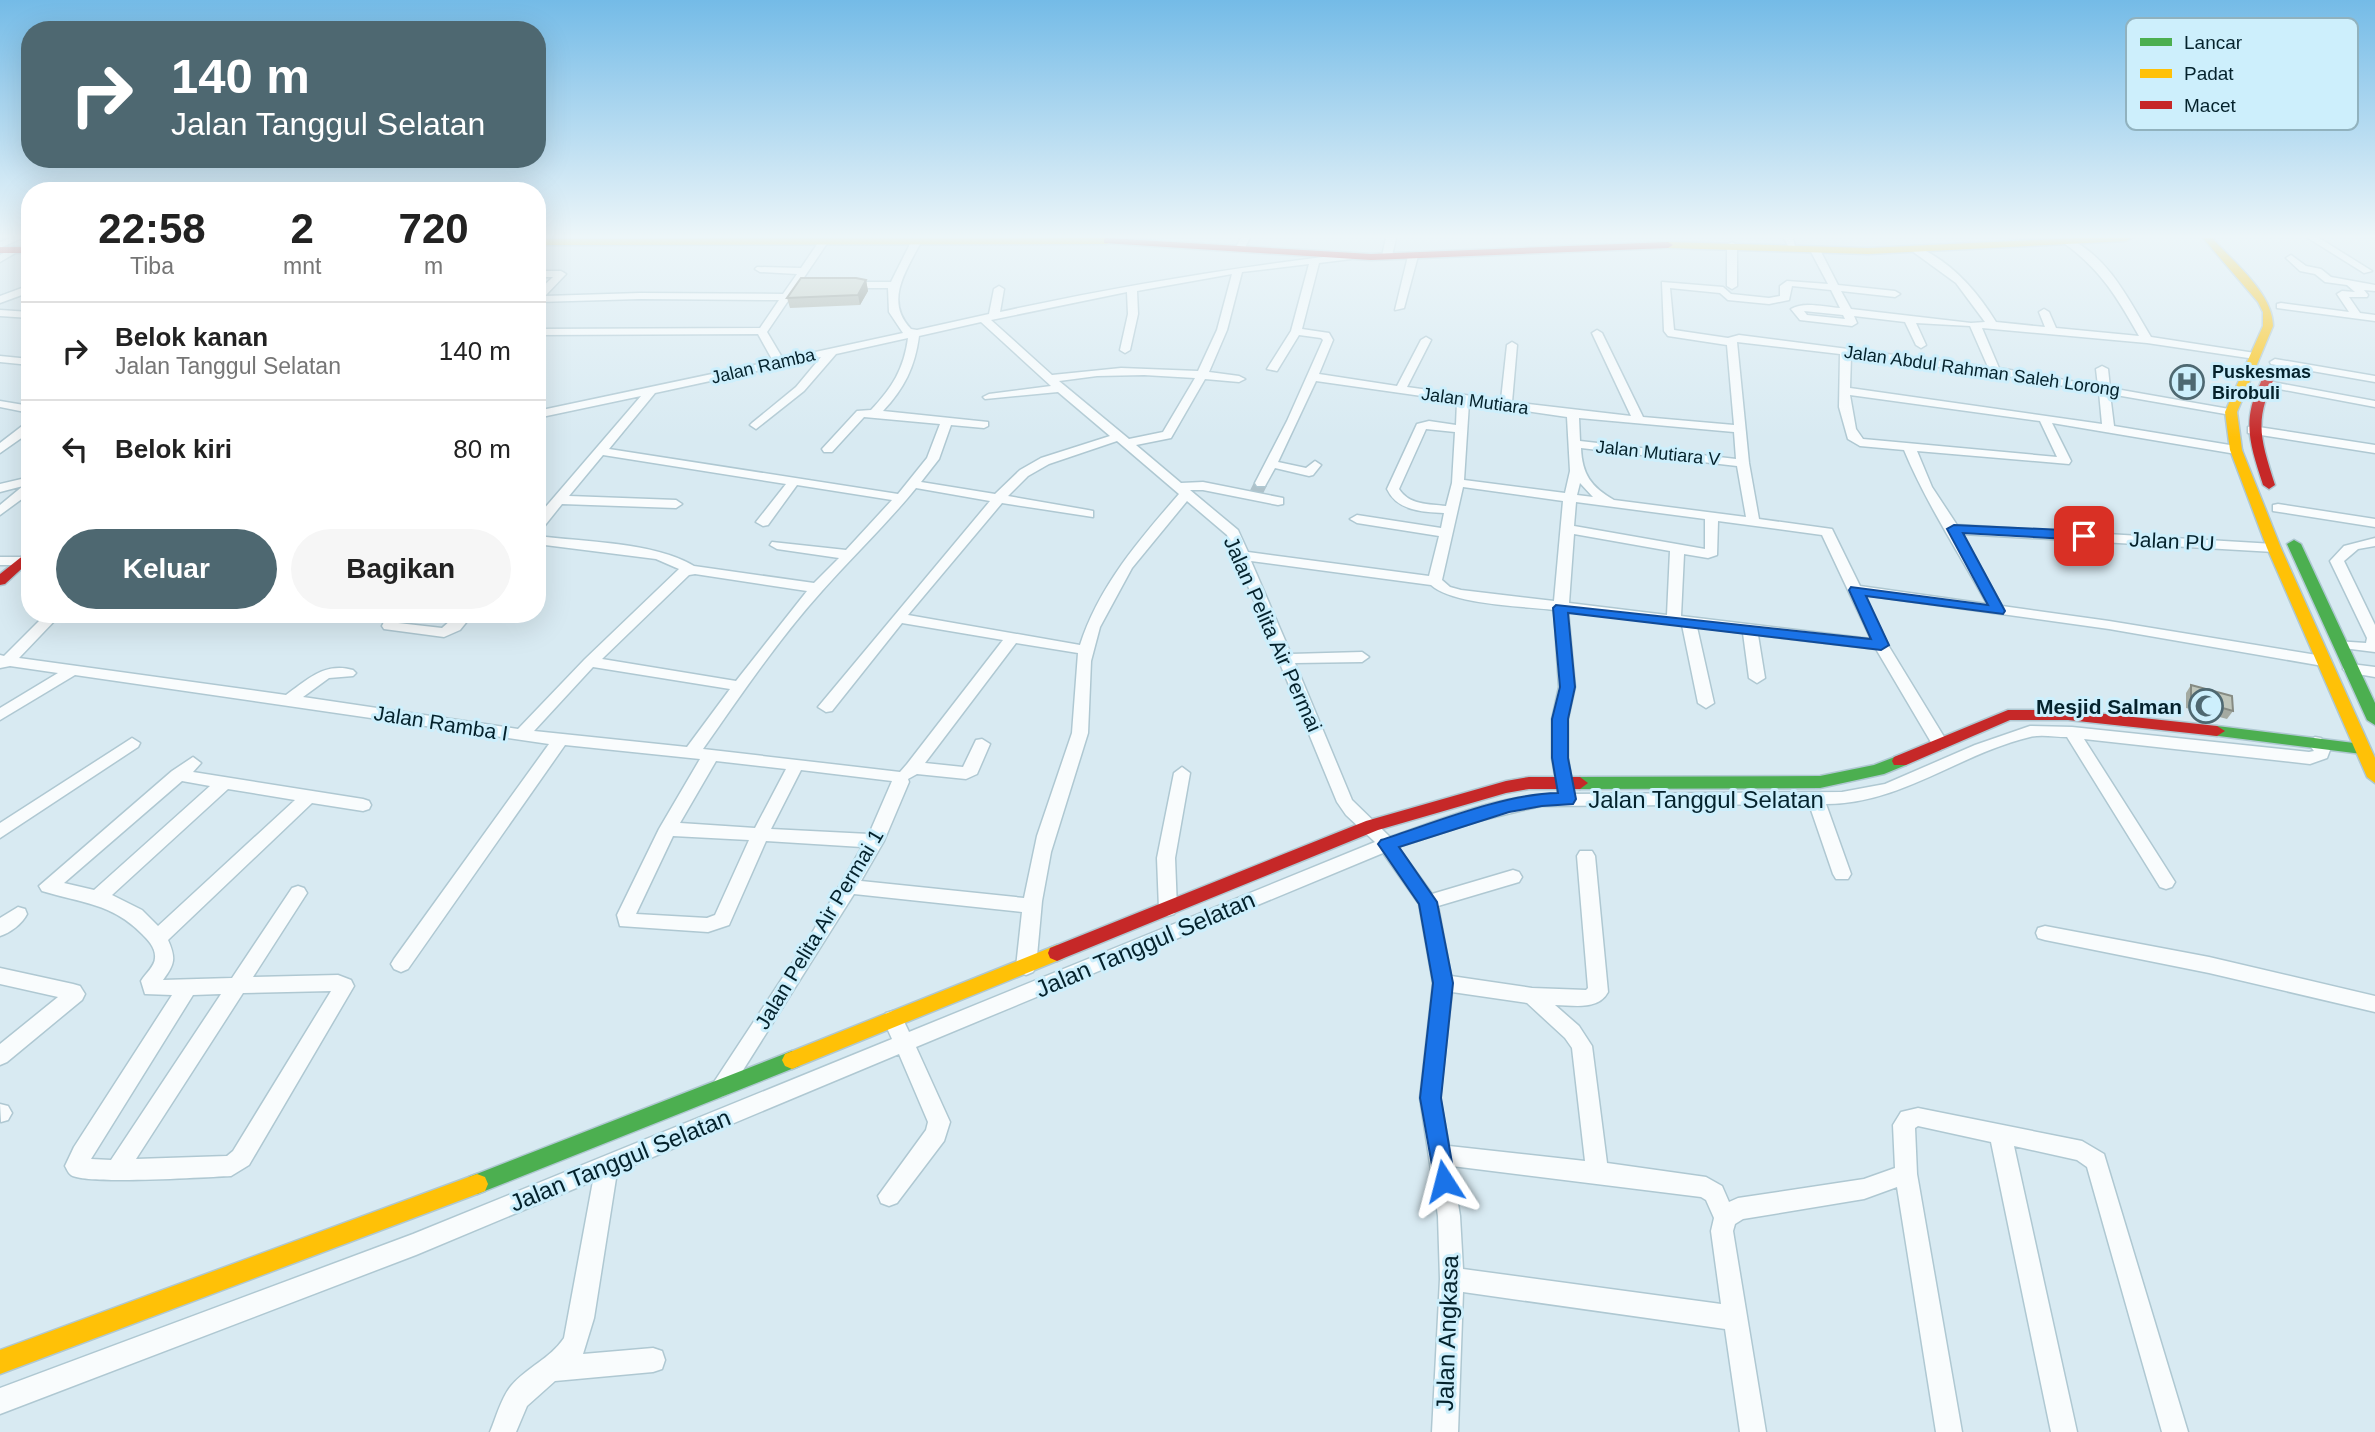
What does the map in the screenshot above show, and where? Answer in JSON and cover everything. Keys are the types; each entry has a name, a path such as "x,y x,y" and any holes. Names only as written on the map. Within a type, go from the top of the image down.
{"main road":[{"path":"2264,305 2268,312 2268,326 2231,412 2236,450 2274,548 2375,777"},
{"path":"2280,306 2288,328"},
{"path":"2277,356 2267,384 2258,399 2252,430 2278,508 2375,720"},
{"path":"0,581 21,562"},
{"path":"2288,580 2313,584"},
{"name":"Jalan Tanggul Selatan","path":"1566,791 1820,782 1878,770 1941,745 1993,719 2008,715 2034,714 2362,749"},
{"name":"Jalan Tanggul Selatan","path":"0,1362 403,1213 1160,913 1380,836"}],"street":[{"path":"763,331 782,305"},
{"path":"874,414 901,385 911,360 912,333 898,323 892,305"},
{"path":"988,316 993,305"},
{"name":"Jalan Ramba","path":"546,413 1045,305"},
{"path":"1125,350 1133,305"},
{"path":"826,707 1000,497 1024,473 1043,462 1123,440 1167,435 1211,359 1229,305"},
{"path":"1273,369 1285,354 1296,331 1303,305"},
{"name":"Jalan Abdul Rahman Saleh Lorong","path":"1667,305 1669,331 1672,334 1846,351 1995,371 2231,412"},
{"path":"1843,305 1850,317 1911,325 1967,324"},
{"path":"1980,305 1992,325"},
{"path":"2127,305 2147,340"},
{"path":"2349,305 2357,316"},
{"path":"2280,306 2375,318"},
{"path":"2044,312 2052,331"},
{"path":"0,313 21,314"},
{"name":"Jalan Pelita Air Permai","path":"988,316 1055,384 1233,533 1340,793 1352,811 1380,836"},
{"path":"1911,325 1921,345"},
{"path":"1995,371 1975,325 2147,340 2255,356"},
{"path":"546,332 763,331"},
{"path":"763,331 779,361"},
{"path":"1262,483 1313,377 1328,338 1320,334 1296,331"},
{"path":"1597,332 1638,418"},
{"path":"1400,390 1426,340"},
{"path":"1732,340 1739,429 1753,522"},
{"path":"1506,405 1512,345"},
{"path":"756,425 800,389 833,350"},
{"path":"1846,351 1844,391 1850,432 1854,439 2065,461 2044,418"},
{"path":"2277,356 2375,379"},
{"path":"0,359 21,361"},
{"path":"2102,369 2108,428"},
{"path":"989,397 1111,371 1164,371 1238,379"},
{"name":"Jalan Mutiara","path":"1313,377 1573,414 1739,429"},
{"path":"2267,384 2375,404"},
{"path":"546,516 651,391"},
{"path":"1844,391 2044,418 2236,450"},
{"path":"1435,581 1458,483 1464,399"},
{"path":"0,404 21,409"},
{"path":"828,449 859,414 984,425"},
{"path":"1566,791 1560,758 1560,719 1567,687 1561,608 1570,499 1576,471 1573,414"},
{"path":"691,753 739,686 817,588 850,555 933,459 946,422"},
{"path":"1451,510 1404,503 1395,496 1393,489 1421,427 1429,425 1460,429"},
{"path":"2252,430 2375,449"},
{"path":"0,449 21,433"},
{"name":"Jalan Mutiara V","path":"1573,444 1743,463"},
{"path":"1909,446 1926,487 1954,529 1998,611"},
{"path":"601,452 901,498"},
{"path":"1270,464 1309,472 1315,465"},
{"path":"1576,471 1601,498 1616,505"},
{"path":"763,522 794,481"},
{"path":"0,488 21,483"},
{"path":"1458,483 1827,532 1881,645 1941,745"},
{"path":"913,484 1088,514"},
{"path":"1026,967 1030,906 1046,837 1081,732 1085,650 1115,585 1182,490 1203,486 1278,501"},
{"path":"0,511 21,494"},
{"path":"560,500 676,504"},
{"path":"2278,508 2375,523"},
{"path":"1567,529 1706,554 1712,552 1711,518"},
{"path":"1357,519 1446,533"},
{"name":"Jalan PU","path":"1954,529 2274,548"},
{"path":"546,541 657,555 682,563 689,569 817,588"},
{"path":"2340,644 2374,648 2374,638 2337,561 2343,551 2375,542"},
{"path":"778,545 850,555"},
{"path":"1677,548 1681,621 1706,703"},
{"path":"1244,556 1435,581 1445,590 1460,594 1881,645"},
{"path":"0,561 21,558"},
{"name":"Jalan Ramba I","path":"3,662 521,734 590,662 681,573 689,569"},
{"path":"1856,590 2109,625 2323,662"},
{"path":"898,618 1085,650"},
{"path":"3,662 44,623"},
{"path":"390,623 389,626 444,633 459,623"},
{"path":"1750,630 1757,678"},
{"name":"Jalan Pelita Air Permai 1","path":"719,1090 849,887 875,841 907,773 1013,638"},
{"path":"1287,659 1362,657"},
{"path":"590,662 739,686"},
{"path":"2351,669 2375,672"},
{"path":"0,715 73,670"},
{"path":"288,701 326,673 348,673"},
{"name":"Jalan Tanggul Selatan","path":"0,1401 416,1244 1163,937 1380,836 1542,800 1566,791 1842,799 1888,789 1981,749 2030,732 2072,732 2310,758 2320,756 2322,752 2315,742"},
{"path":"2072,732 2166,882"},
{"path":"521,734 890,774 966,772 971,770 982,744"},
{"path":"401,964 560,740"},
{"path":"0,832 132,743"},
{"path":"711,755 668,829 626,915 627,921 708,925 718,923 726,913 760,834 796,765"},
{"path":"187,988 76,1166 84,1170 225,1168 235,1163 344,986 338,983 151,987 151,981 164,963 165,955 158,938 130,912 98,897 48,886 185,769 224,783 363,806"},
{"path":"1163,937 1160,913 1165,848 1182,773"},
{"path":"98,897 224,783"},
{"path":"158,938 308,797"},
{"path":"1816,799 1842,874"},
{"path":"668,829 875,841"},
{"name":"Jalan Angkasa","path":"1380,836 1428,902 1443,983 1430,1098 1448,1216 1452,1279 1444,1432"},
{"path":"1443,983 1532,996 1589,998 1598,992 1586,856"},
{"path":"1428,902 1514,877"},
{"path":"849,887 1030,906"},
{"path":"117,1170 298,893"},
{"path":"0,929 18,914"},
{"path":"2045,933 2208,965 2375,1004"},
{"path":"0,976 73,992 75,995 0,1056"},
{"path":"1532,996 1572,1032 1582,1046 1597,1172"},
{"path":"889,1196 936,1134 939,1122 893,1019"},
{"path":"1949,1432 1906,1174 1903,1125 1909,1119 1917,1117 2082,1150 2096,1161 2175,1432"},
{"path":"2000,1133 2064,1432"},
{"path":"1440,1155 1706,1187 1714,1193 1725,1218 1722,1231 1753,1432"},
{"path":"503,1432 518,1397 571,1352 580,1329 607,1164"},
{"path":"1725,1218 1738,1209 1864,1189 1906,1174"},
{"path":"1452,1279 1734,1318"},
{"path":"554,1369 653,1360"}],"building":[{"path":"2191,685 2232,696 2233,711 2191,699"}],"tunnel":[{"path":"1256,493 1261,483"}],"traffic: fast":[{"path":"2294,544 2375,720"},
{"path":"2217,731 2362,749"},
{"path":"1580,783 1820,782 1878,770 1900,761"},
{"path":"477,1184 792,1060"}],"traffic: slow":[{"path":"2265,305 2268,312 2268,326 2231,412 2236,450 2274,548 2375,777"},
{"path":"792,1060 1057,953"},
{"path":"0,1362 477,1184"}],"traffic: jam":[{"path":"2269,485 2258,452 2254,427 2258,403 2272,370"},
{"path":"0,581 21,562"},
{"path":"1900,761 2008,715 2068,715 2217,731"},
{"path":"1057,953 1372,825 1506,787 1529,783 1580,783"}],"place":[{"name":"Puskesmas Birobuli","path":"2187,382"},
{"name":"Mesjid Salman","path":"2206,706"}],"route":[{"path":"1444,1181 1430,1098 1443,983 1428,902 1387,844 1476,815 1542,800 1567,799 1560,758 1560,719 1567,687 1561,608 1881,645 1856,590 1998,611 1954,529 2084,536"}]}
